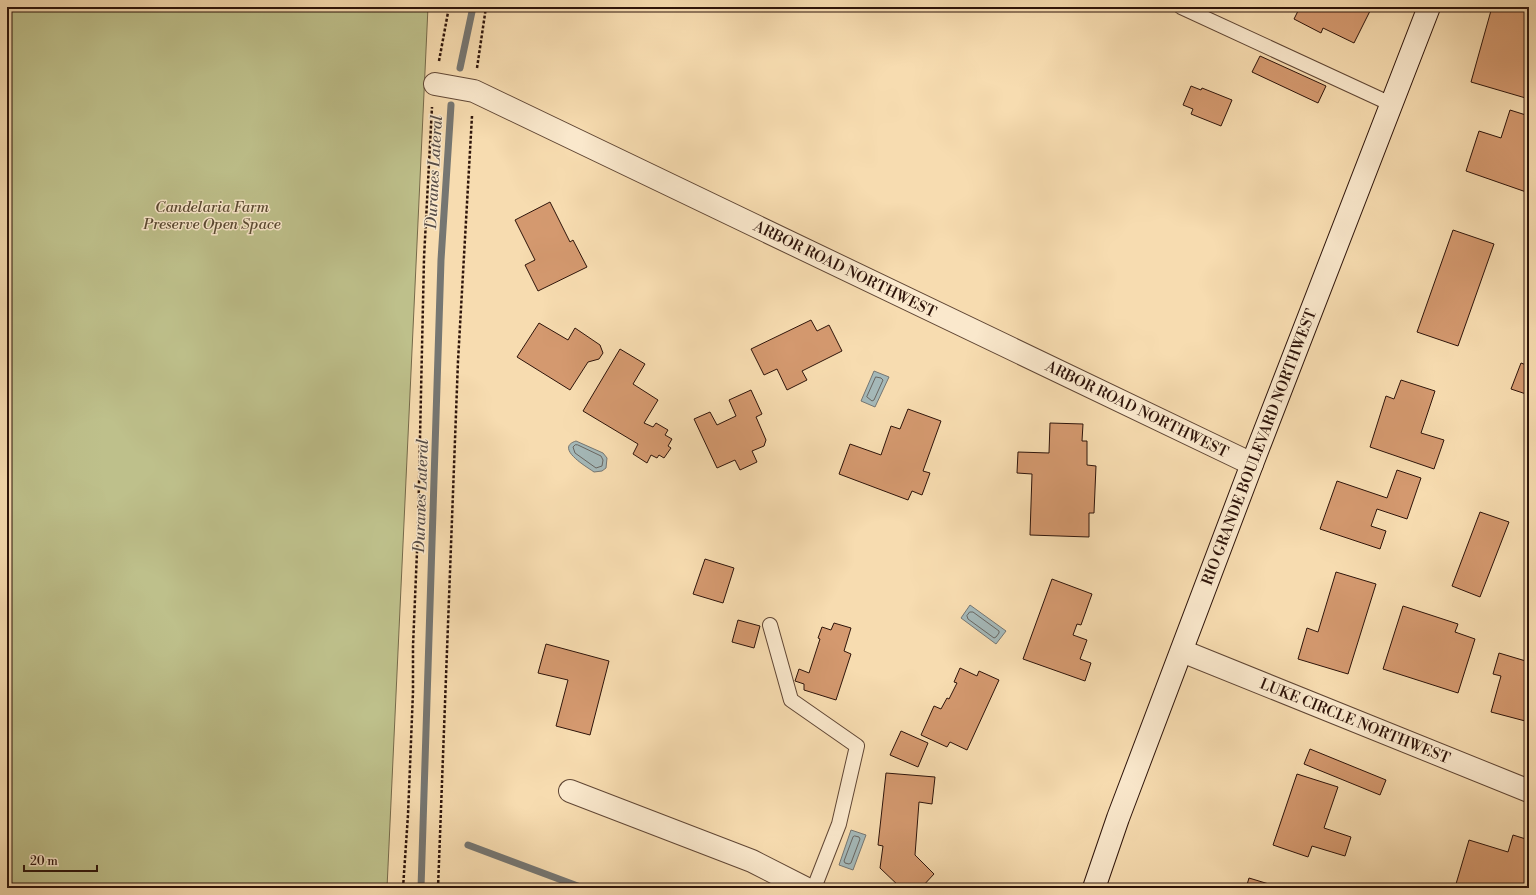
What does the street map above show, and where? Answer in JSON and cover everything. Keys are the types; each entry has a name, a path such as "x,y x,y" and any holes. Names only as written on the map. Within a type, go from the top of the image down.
{"street":[{"name":"RIO GRANDE BOULEVARD NORTHWEST","path":"1094,888 1118,818 1252,464 1429,7"},
{"name":"ARBOR ROAD NORTHWEST","path":"434,84 474,91 1252,464"},
{"name":"LUKE CIRCLE NORTHWEST","path":"1182,651 1529,791"},
{"path":"570,790 752,861 805,888"}],"lane":[{"path":"1181,7 1392,104"},
{"path":"770,625 791,700 857,746 839,824 814,888"}],"path":[{"path":"403,888 408,815 413,692 424,258 431,114 434,84 449,7"},
{"path":"438,888 458,361 474,91 486,7"}],"green space":[{"name":"Candelaria Farm Preserve Open Space","path":"7,7 428,7 387,888 7,888"}],"water":[{"path":"874,371 889,377 875,407 861,401"},
{"path":"576,441 603,453 607,458 606,468 602,471 594,472 579,462 570,453 569,448 570,444"},
{"path":"970,605 1006,631 996,644 961,618"},
{"path":"851,830 866,835 853,870 839,865"}],"building":[{"path":"1300,7 1362,7 1370,11 1354,43 1323,28 1321,33 1294,19"},
{"path":"1492,7 1529,7 1529,99 1471,82"},
{"path":"1260,56 1326,86 1318,103 1252,72"},
{"path":"1191,86 1201,90 1202,88 1232,100 1221,126 1191,114 1193,109 1183,105"},
{"path":"1510,110 1529,116 1529,193 1466,171 1479,131 1501,138"},
{"path":"550,202 570,242 573,240 587,267 538,291 525,265 535,260 515,220"},
{"path":"1453,230 1494,244 1458,346 1417,332"},
{"path":"811,320 817,331 829,325 842,351 802,371 807,380 787,390 777,369 764,375 751,349"},
{"path":"539,323 568,340 575,328 600,345 603,353 599,359 588,362 570,390 517,357"},
{"path":"620,349 645,364 633,384 658,400 644,423 653,427 656,423 668,430 665,435 672,439 668,446 671,448 664,458 659,455 657,458 651,455 647,463 633,454 638,444 583,411"},
{"path":"1521,363 1529,366 1529,395 1511,389"},
{"path":"1401,380 1435,391 1421,433 1444,440 1434,469 1370,447 1386,396 1394,399"},
{"path":"751,390 762,414 756,417 766,440 764,446 752,451 757,462 740,470 735,460 717,468 694,419 710,412 717,425 736,416 729,400"},
{"path":"908,409 941,421 923,471 930,473 922,495 912,491 908,500 839,474 850,444 881,455 891,426 900,429"},
{"path":"1050,423 1083,424 1082,441 1087,441 1087,465 1096,466 1094,513 1089,513 1089,537 1030,535 1032,474 1017,473 1018,452 1049,453"},
{"path":"1397,470 1421,478 1407,519 1377,509 1371,526 1386,531 1380,549 1320,529 1337,481 1387,498"},
{"path":"1480,512 1509,522 1480,597 1452,586"},
{"path":"705,559 734,568 723,603 693,594"},
{"path":"1336,572 1376,584 1348,674 1298,659 1307,628 1318,632"},
{"path":"1052,579 1092,594 1081,625 1077,624 1073,635 1087,640 1080,659 1091,663 1085,681 1023,659"},
{"path":"1403,606 1458,624 1455,632 1475,639 1458,693 1383,669"},
{"path":"738,620 760,626 754,648 732,642"},
{"path":"834,623 851,628 844,651 851,654 836,700 804,690 804,684 795,681 799,669 809,673 820,639 818,638 822,627 831,630"},
{"path":"546,644 609,661 590,735 556,726 568,680 538,673"},
{"path":"1499,653 1529,662 1529,722 1491,712 1501,676 1493,674"},
{"path":"960,668 977,676 979,671 999,680 967,750 950,742 947,747 921,735 934,706 941,709 947,698 949,699 957,683 954,682"},
{"path":"901,731 928,743 918,767 890,755"},
{"path":"1310,749 1386,780 1380,795 1304,764"},
{"path":"886,773 935,777 932,804 919,802 915,855 934,874 921,888 901,888 880,868 883,846 878,845"},
{"path":"1297,774 1338,787 1324,828 1351,837 1345,856 1312,846 1308,857 1273,845"},
{"path":"1513,835 1529,840 1529,888 1469,888 1456,884 1469,840 1508,852"},
{"path":"1249,878 1282,888 1246,888"}],"waterway":[{"name":"Duranes Lateral","path":"460,68 473,7"},
{"name":"Duranes Lateral","path":"421,888 441,260 451,105"},
{"path":"468,845 583,888"}]}
